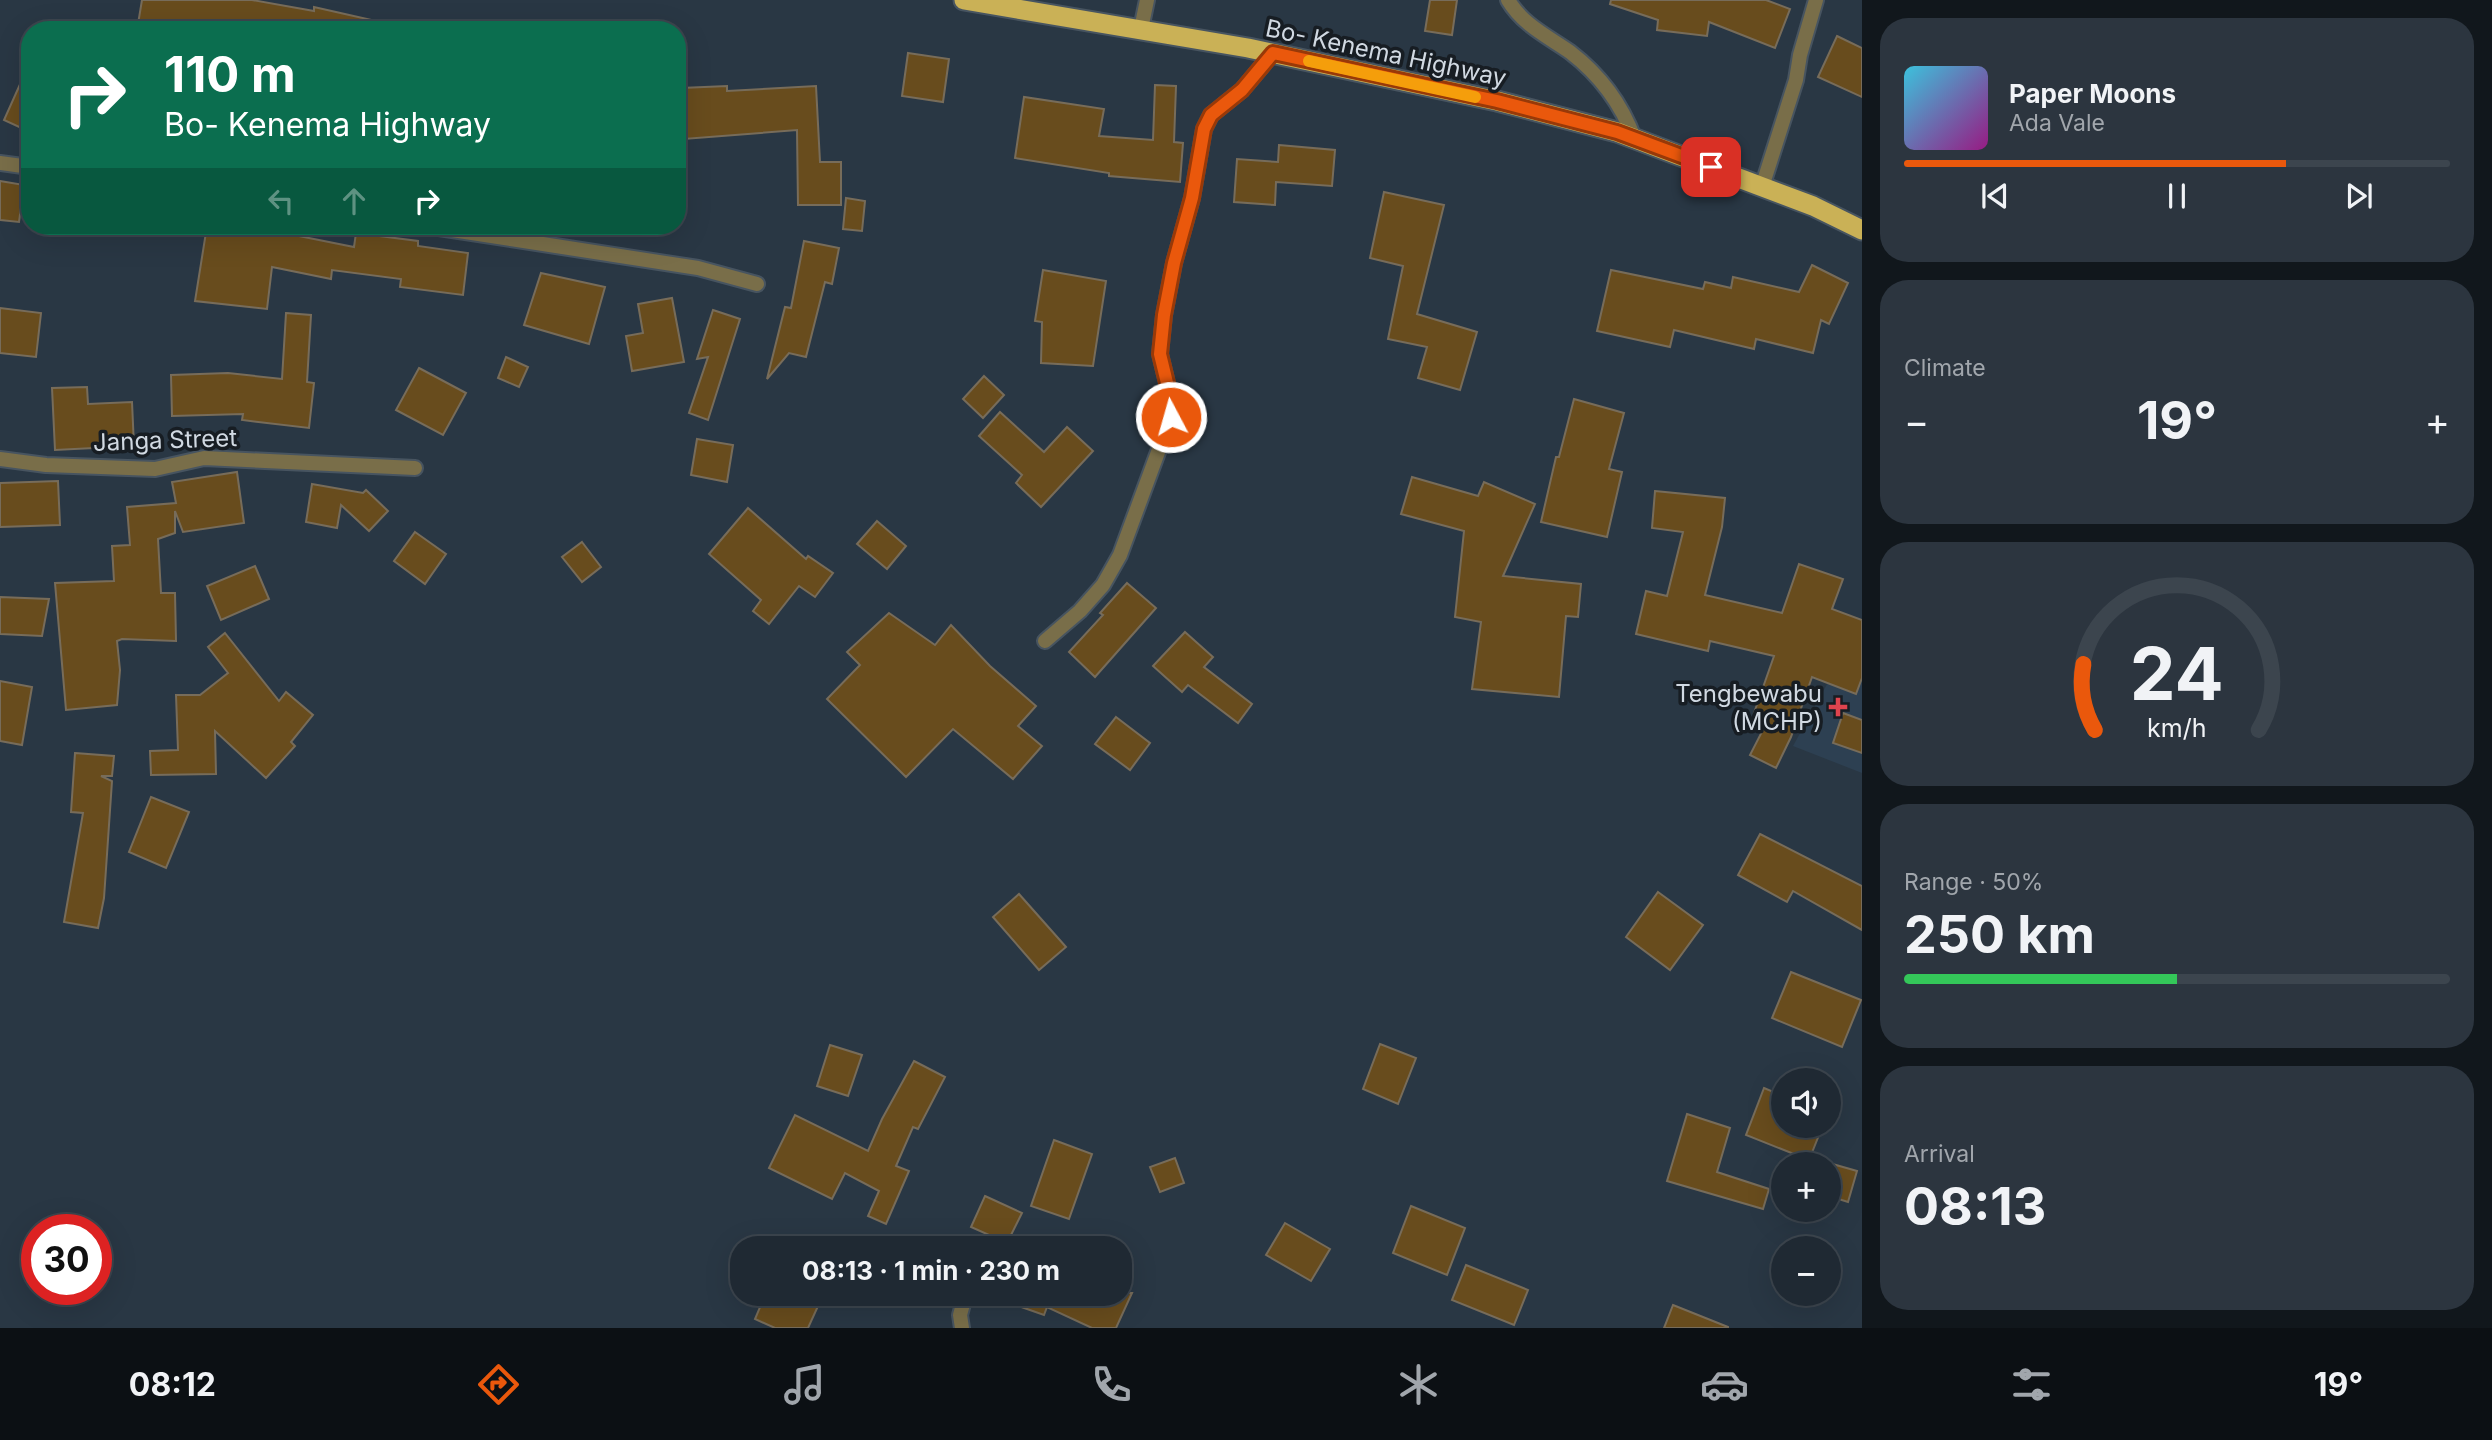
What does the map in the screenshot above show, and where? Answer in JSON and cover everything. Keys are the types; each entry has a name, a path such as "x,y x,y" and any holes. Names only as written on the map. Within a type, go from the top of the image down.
{"highway":[{"name":"Bo- Kenema Highway","path":"964,0 1273,53 1497,101 1633,138 1814,206 1862,230"}],"street":[{"path":"1141,29 1147,0"},
{"path":"1508,0 1515,11 1533,28 1569,52 1598,77 1624,113 1633,138"},
{"path":"1762,187 1796,80 1800,55 1816,0"},
{"path":"1045,640 1080,611 1103,585 1120,555 1171,417 1168,387 1160,354 1164,315 1174,263 1192,198 1204,129 1211,115 1242,90 1273,53"},
{"path":"0,163 21,166"},
{"path":"484,235 698,268 757,284"},
{"name":"Janga Street","path":"0,459 46,465 155,469 204,458 415,468"},
{"path":"962,1306 960,1315 962,1328"}],"shaded area":[{"name":"Tengbewabu (MCHP)","path":"1842,657 1862,669 1862,773 1793,746"}],"building":[{"path":"142,0 252,0 314,11 314,7 376,21 138,21"},
{"path":"1430,0 1457,0 1452,35 1425,31"},
{"path":"1611,0 1766,0 1790,9 1775,48 1709,22 1707,36 1657,30 1658,20 1610,4"},
{"path":"1837,36 1862,48 1862,97 1818,77"},
{"path":"908,53 949,59 943,102 902,96"},
{"path":"21,82 21,128 4,120"},
{"path":"1155,85 1176,86 1174,142 1183,143 1180,182 1109,176 1109,173 1015,158 1024,97 1104,109 1099,136 1153,140"},
{"path":"727,86 727,91 816,86 820,162 841,162 841,205 798,205 797,130 686,139 686,88"},
{"path":"1279,145 1335,150 1332,186 1276,182 1275,205 1234,202 1237,159 1278,162"},
{"path":"0,181 21,184 19,222 0,220"},
{"path":"1384,192 1444,205 1417,314 1477,332 1460,390 1418,378 1427,347 1388,339 1403,266 1370,258"},
{"path":"846,198 865,201 862,231 843,229"},
{"path":"206,235 294,235 354,247 356,235 372,235 418,241 418,246 468,253 463,295 400,287 401,279 332,270 331,279 272,267 267,309 195,301"},
{"path":"804,241 839,248 832,284 825,282 806,357 789,353 767,379 785,307 791,308"},
{"path":"1812,265 1848,283 1829,324 1821,320 1813,353 1756,339 1754,349 1674,330 1670,347 1597,331 1611,270 1703,289 1705,282 1731,288 1733,277 1799,292"},
{"path":"1043,270 1106,281 1093,366 1041,363 1042,322 1035,321"},
{"path":"541,273 605,287 589,344 524,325"},
{"path":"672,298 684,362 632,371 626,336 643,333 638,304"},
{"path":"0,308 41,313 36,357 0,353"},
{"path":"713,310 740,319 708,420 689,413 708,357 697,359"},
{"path":"286,313 311,315 307,382 314,383 309,428 242,420 243,414 172,416 171,375 228,373 282,379"},
{"path":"506,357 528,367 519,387 498,378"},
{"path":"419,368 466,393 443,435 396,410"},
{"path":"984,376 1004,395 983,418 963,399"},
{"path":"87,387 88,404 132,402 134,446 55,450 52,388"},
{"path":"1574,399 1624,413 1609,469 1622,472 1607,537 1541,522 1556,457 1559,457"},
{"path":"1000,412 1044,452 1067,427 1093,451 1041,507 1016,483 1022,475 979,436"},
{"path":"697,439 733,445 727,482 691,475"},
{"path":"237,472 244,523 183,532 175,511 175,533 158,539 161,593 175,593 176,641 117,641 120,670 117,705 66,710 55,583 114,581 112,546 130,545 127,507 176,503 172,482"},
{"path":"1412,477 1478,496 1484,482 1535,504 1503,576 1581,584 1578,617 1566,616 1559,697 1472,689 1481,622 1455,617 1464,531 1401,514"},
{"path":"58,481 60,525 0,527 0,483"},
{"path":"312,484 363,493 366,490 388,511 369,531 341,505 337,528 306,522"},
{"path":"1655,491 1725,498 1722,527 1705,595 1782,613 1799,564 1843,579 1832,609 1862,620 1862,678 1856,694 1812,677 1791,737 1776,768 1750,755 1769,718 1754,713 1774,656 1710,641 1708,651 1636,634 1646,591 1667,596 1683,532 1652,528"},
{"path":"748,508 806,559 808,556 833,573 815,597 799,586 769,624 753,611 761,600 709,554"},
{"path":"877,521 906,546 887,569 857,544"},
{"path":"415,532 446,554 425,584 394,561"},
{"path":"582,542 601,567 582,582 562,557"},
{"path":"255,566 269,599 221,620 207,586"},
{"path":"1127,583 1156,608 1095,677 1069,652 1103,615 1100,613"},
{"path":"0,597 49,599 42,636 0,634"},
{"path":"889,613 935,645 951,625 990,666 1036,706 1018,726 1042,746 1013,779 953,729 906,777 827,699 860,665 847,652"},
{"path":"1185,632 1213,657 1204,667 1252,704 1238,723 1188,685 1182,692 1153,666"},
{"path":"225,633 279,701 286,692 313,715 291,742 295,746 266,778 215,731 216,774 151,775 150,751 178,750 176,695 200,695 228,673 208,647"},
{"path":"0,681 32,687 22,745 0,741"},
{"path":"1843,713 1862,720 1862,753 1833,743"},
{"path":"1116,717 1150,743 1130,770 1095,744"},
{"path":"75,753 114,756 112,776 101,776 112,781 104,898 98,928 64,922 83,813 71,812"},
{"path":"151,797 189,812 166,868 129,852"},
{"path":"1760,834 1862,886 1862,930 1793,891 1787,902 1738,875"},
{"path":"1658,892 1703,925 1670,970 1626,937"},
{"path":"1019,894 1066,947 1039,970 993,917"},
{"path":"1791,972 1861,1000 1842,1047 1772,1018"},
{"path":"1380,1044 1416,1058 1398,1104 1363,1089"},
{"path":"830,1045 862,1055 848,1096 817,1086"},
{"path":"914,1061 945,1077 918,1129 913,1127 896,1166 909,1171 886,1224 868,1216 879,1191 845,1173 832,1199 769,1168 795,1115 868,1151"},
{"path":"1764,1088 1771,1091 1771,1138 1818,1138 1812,1152 1789,1152 1746,1135"},
{"path":"1687,1114 1730,1128 1717,1172 1769,1189 1763,1209 1667,1181"},
{"path":"1054,1140 1092,1154 1069,1219 1031,1206"},
{"path":"1175,1158 1184,1183 1160,1192 1150,1167"},
{"path":"1841,1166 1857,1171 1848,1202 1841,1200"},
{"path":"985,1196 1022,1213 1010,1236 991,1236 971,1227"},
{"path":"1411,1206 1465,1228 1447,1275 1393,1253"},
{"path":"1285,1223 1330,1249 1311,1281 1266,1255"},
{"path":"1466,1265 1528,1290 1514,1325 1452,1300"},
{"path":"1673,1305 1728,1327 1728,1328 1664,1328"},
{"path":"760,1306 818,1306 808,1328 775,1328 755,1319"},
{"path":"1018,1306 1126,1306 1116,1328 1092,1328 1047,1307 1044,1315"}],"slow traffic":[{"path":"1309,61 1475,97"}],"place":[{"name":"Tengbewabu (MCHP)","path":"1838,707"}],"route":[{"path":"1171,417 1168,387 1160,354 1164,315 1174,263 1192,198 1204,129 1211,115 1242,90 1273,53 1497,101 1617,132 1711,167"}]}
